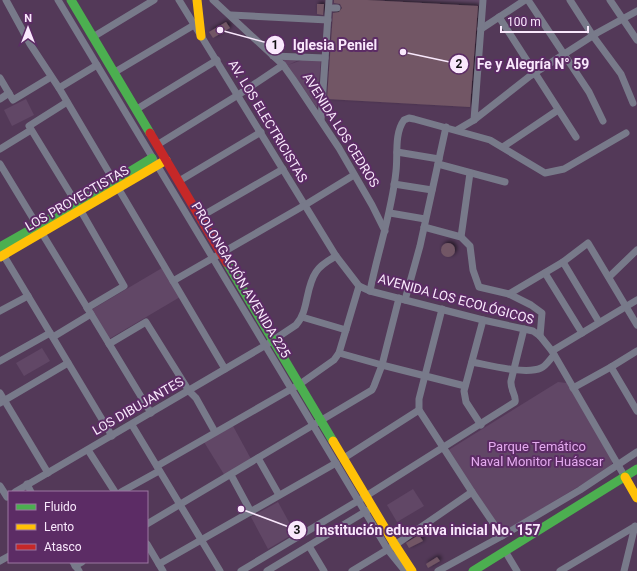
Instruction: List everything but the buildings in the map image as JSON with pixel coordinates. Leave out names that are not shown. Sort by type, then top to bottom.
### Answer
[{"type":"main road","name":"PROLONGACIÓN AVENIDA 225","points":[[72,0],[222,253],[270,343],[300,384],[317,423],[344,458],[362,498],[391,547],[412,571]]},
{"type":"main road","points":[[197,0],[201,36]]},
{"type":"main road","name":"LOS PROYECTISTAS","points":[[1,252],[155,162],[166,160]]},
{"type":"main road","points":[[473,571],[637,469]]},
{"type":"main road","name":"AVENIDA LOS ECOLÓGICOS","points":[[625,477],[637,498]]},
{"type":"street","points":[[6,0],[30,44],[58,88],[226,369]]},
{"type":"street","name":"PROLONGACIÓN AVENIDA 225","points":[[58,0],[212,258],[270,343],[290,389],[317,423],[336,463],[362,498]]},
{"type":"street","points":[[93,37],[154,0]]},
{"type":"street","name":"AV. LOS ELECTRICISTAS","points":[[179,0],[336,256]]},
{"type":"street","name":"AVENIDA LOS CEDROS","points":[[213,0],[231,15],[283,65],[321,120],[372,205],[385,231]]},
{"type":"street","points":[[321,120],[329,0]]},
{"type":"street","points":[[474,120],[483,0]]},
{"type":"street","points":[[481,29],[527,0],[590,92],[603,121]]},
{"type":"street","points":[[570,0],[621,74],[633,104]]},
{"type":"street","points":[[610,0],[637,40]]},
{"type":"street","points":[[457,130],[474,120],[535,74],[594,36],[637,11]]},
{"type":"street","points":[[231,15],[328,20]]},
{"type":"street","points":[[499,17],[576,137]]},
{"type":"street","points":[[115,72],[194,25]]},
{"type":"street","points":[[273,56],[325,58]]},
{"type":"street","points":[[137,109],[217,60]]},
{"type":"street","points":[[58,88],[97,65]]},
{"type":"street","points":[[157,145],[238,95],[283,65]]},
{"type":"street","points":[[0,78],[13,100],[51,77]]},
{"type":"street","points":[[0,99],[9,93]]},
{"type":"street","points":[[0,361],[51,335],[89,311],[124,286],[29,126],[66,102]]},
{"type":"street","points":[[503,147],[558,110]]},
{"type":"street","points":[[370,290],[390,213],[398,131],[404,120],[409,118],[414,119],[490,140],[545,173],[564,169],[626,133]]},
{"type":"street","points":[[148,523],[372,390],[382,365],[424,227],[446,127]]},
{"type":"street","points":[[0,149],[31,130]]},
{"type":"street","points":[[179,181],[261,132]]},
{"type":"street","points":[[397,152],[438,162],[470,173],[505,182]]},
{"type":"street","points":[[0,164],[151,413]]},
{"type":"street","points":[[200,217],[283,169]]},
{"type":"street","points":[[461,237],[470,173]]},
{"type":"street","points":[[173,281],[354,175]]},
{"type":"street","points":[[394,184],[432,190]]},
{"type":"street","points":[[390,213],[426,219]]},
{"type":"street","points":[[424,227],[461,237],[470,246],[473,270],[479,287],[509,294],[531,305],[542,313],[540,336]]},
{"type":"street","points":[[509,294],[563,262],[588,243],[637,325]]},
{"type":"street","points":[[609,277],[637,250]]},
{"type":"street","points":[[1,252],[112,436]]},
{"type":"street","points":[[336,256],[316,272],[309,288],[302,317],[346,330]]},
{"type":"street","name":"AVENIDA LOS ECOLÓGICOS","points":[[336,256],[360,286],[370,290],[442,310],[533,331],[540,336],[553,353],[625,477]]},
{"type":"street","points":[[563,262],[599,322]]},
{"type":"street","points":[[545,273],[582,333]]},
{"type":"street","points":[[123,491],[216,432],[300,384],[334,360],[339,353],[360,286]]},
{"type":"street","points":[[0,311],[28,296]]},
{"type":"street","points":[[472,362],[513,370],[534,370],[540,368],[553,353],[599,322],[637,300]]},
{"type":"street","points":[[442,310],[419,399],[419,410],[502,536]]},
{"type":"street","name":"LOS DIBUJANTES","points":[[16,491],[132,425],[270,343],[296,325],[302,317]]},
{"type":"street","points":[[481,425],[466,402],[464,391],[483,320]]},
{"type":"street","points":[[109,344],[146,322],[189,391],[196,398],[216,432]]},
{"type":"street","points":[[241,571],[481,425],[516,402],[510,387],[524,329]]},
{"type":"street","points":[[573,388],[611,368],[637,351]]},
{"type":"street","points":[[339,353],[465,386]]},
{"type":"street","points":[[2,402],[68,363]]},
{"type":"street","points":[[611,368],[635,403],[637,411]]},
{"type":"street","points":[[0,393],[2,402],[48,473]]},
{"type":"street","points":[[344,458],[419,410]]},
{"type":"street","points":[[132,425],[220,571]]},
{"type":"street","points":[[88,450],[114,491]]},
{"type":"street","points":[[438,571],[502,536],[580,490],[637,452]]},
{"type":"street","points":[[258,458],[279,495]]},
{"type":"street","points":[[148,546],[161,569],[202,540],[336,463]]},
{"type":"street","points":[[231,475],[251,512]]},
{"type":"street","points":[[27,484],[30,491]]},
{"type":"street","points":[[0,486],[5,498]]},
{"type":"street","points":[[352,571],[391,547],[472,492]]},
{"type":"street","points":[[267,571],[369,510]]},
{"type":"street","points":[[560,571],[636,526]]},
{"type":"street","points":[[624,571],[636,526]]},
{"type":"street","points":[[309,546],[324,571]]},
{"type":"street","name":"PROLONGACIÓN AVENIDA 225","points":[[391,547],[405,571]]},
{"type":"street","points":[[504,551],[516,571]]},
{"type":"green space","points":[[367,0],[480,0],[479,6]]},
{"type":"green space","points":[[303,58],[288,65],[308,58],[321,59],[317,108],[288,66],[286,66],[283,59]]},
{"type":"green space","points":[[26,99],[34,115],[12,126],[4,110]]},
{"type":"green space","points":[[162,268],[180,297],[109,339],[91,310]]},
{"type":"green space","points":[[42,348],[50,361],[24,376],[16,363]]},
{"type":"green space","name":"Parque Temático Naval Monitor Huáscar","points":[[558,382],[567,383],[613,460],[611,467],[503,532],[447,451]]},
{"type":"green space","points":[[233,426],[251,459],[225,476],[204,442]]},
{"type":"green space","points":[[413,489],[424,506],[397,522],[387,505]]},
{"type":"green space","points":[[278,502],[295,533],[268,549],[251,517]]},
{"type":"traffic: fast","points":[[71,0],[150,133]]},
{"type":"traffic: fast","points":[[0,247],[76,204],[152,158]]},
{"type":"traffic: fast","points":[[227,263],[333,441]]},
{"type":"traffic: fast","points":[[473,571],[637,469]]},
{"type":"traffic: slow","points":[[197,0],[201,36]]},
{"type":"traffic: slow","points":[[0,257],[166,160]]},
{"type":"traffic: slow","points":[[333,441],[412,571]]},
{"type":"traffic: slow","points":[[625,477],[637,498]]},
{"type":"traffic: jam","points":[[150,133],[227,263]]},
{"type":"place","name":"Iglesia Peniel","points":[[220,30]]},
{"type":"place","name":"Fe y Alegría N° 59","points":[[403,52]]},
{"type":"place","name":"Institución educativa inicial No. 157","points":[[241,509]]}]
